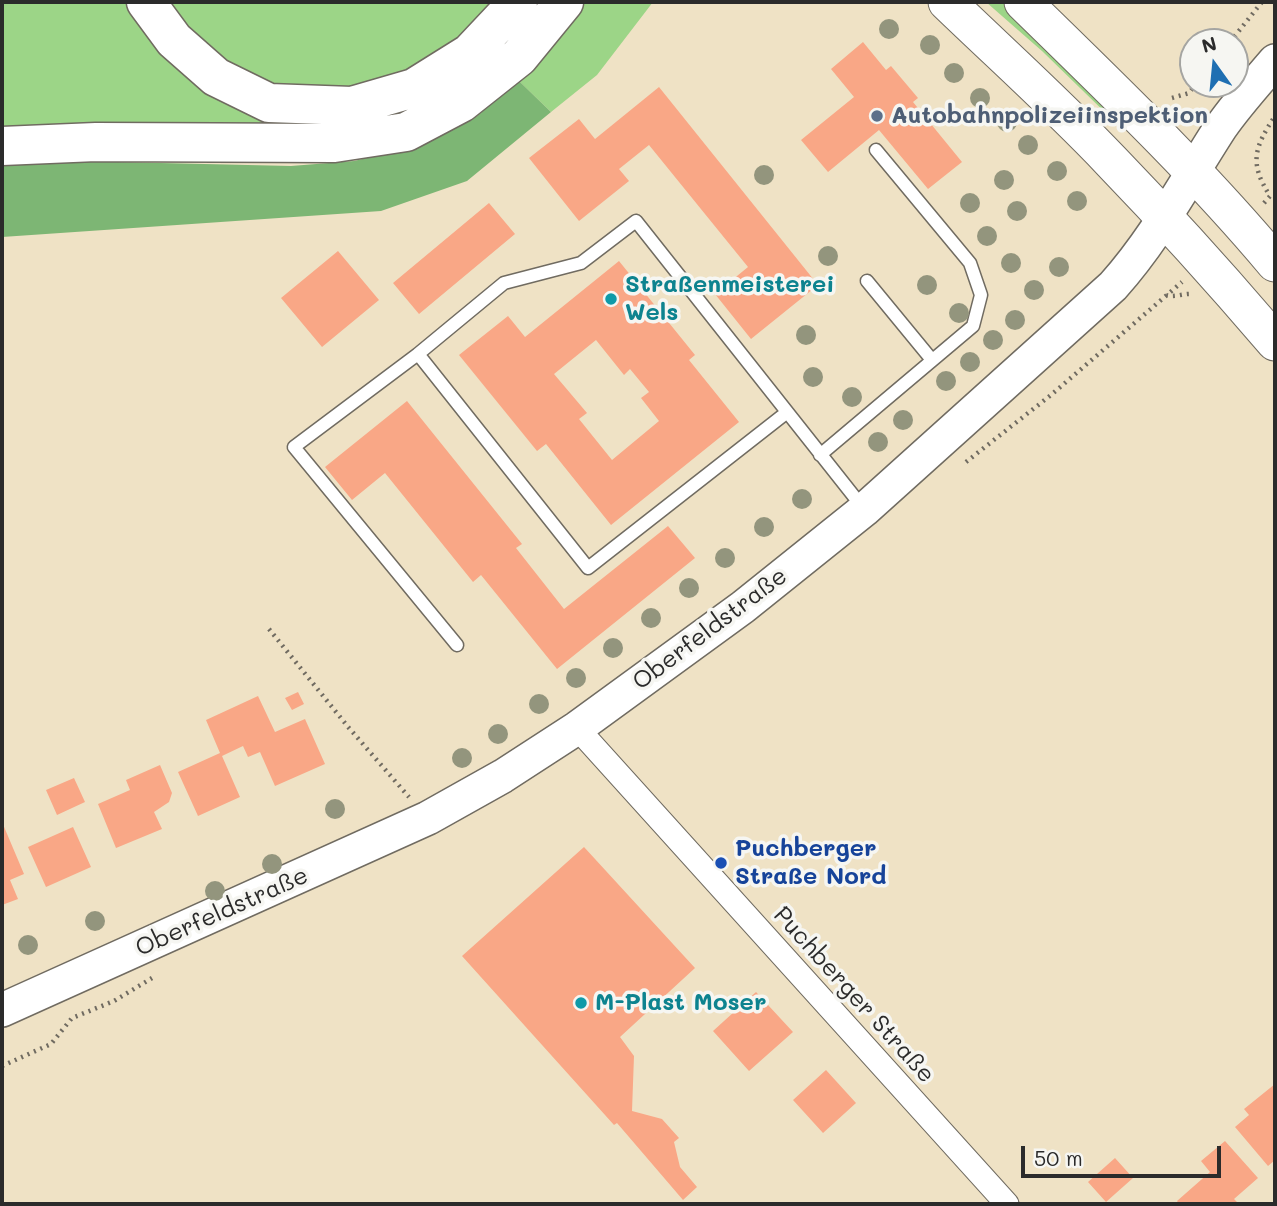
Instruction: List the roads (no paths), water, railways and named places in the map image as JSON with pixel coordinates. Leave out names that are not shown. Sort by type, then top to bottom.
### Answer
[{"type":"highway","points":[[146,2],[174,40],[216,77],[269,103],[352,106],[414,88],[459,60],[470,53],[518,2]]},
{"type":"highway","points":[[2,146],[96,142],[334,143],[406,132],[461,103],[519,57],[564,2]]},
{"type":"main road","points":[[947,2],[1111,160],[1163,219],[1204,259],[1275,342]]},
{"type":"main road","points":[[1023,2],[1194,172],[1275,262]]},
{"type":"main road","name":"Oberfeldstraße","points":[[2,1010],[428,818],[503,776],[577,727],[743,607],[864,510],[1113,286],[1131,266],[1223,125],[1275,61]]},
{"type":"street","name":"Puchberger Straße","points":[[577,727],[1007,1204]]},
{"type":"lane","points":[[820,454],[972,326],[981,295],[970,263],[876,150]]},
{"type":"lane","points":[[457,645],[294,447],[418,354],[503,284],[581,263],[636,221],[864,510]]},
{"type":"lane","points":[[867,281],[932,360]]},
{"type":"lane","points":[[418,354],[589,568],[786,412]]},
{"type":"place","name":"Autobahnpolizeiinspektion","points":[[877,116]]},
{"type":"place","name":"Straßenmeisterei Wels","points":[[611,299]]},
{"type":"place","name":"Puchberger Straße Nord","points":[[721,863]]},
{"type":"place","name":"M-Plast Moser","points":[[581,1003]]}]
